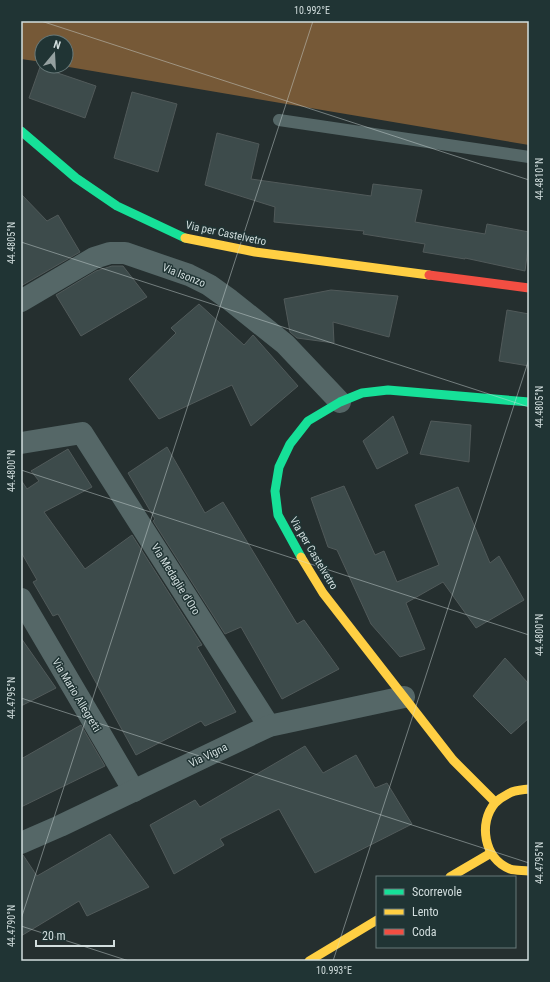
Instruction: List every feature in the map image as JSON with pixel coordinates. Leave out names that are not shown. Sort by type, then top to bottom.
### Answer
[{"type":"street","name":"Via per Castelvetro","points":[[21,131],[76,178],[116,206],[184,238],[255,252],[529,288]]},
{"type":"street","name":"Via Isonzo","points":[[21,301],[94,258],[110,253],[125,253],[189,275],[209,285],[225,296],[284,344],[340,402]]},
{"type":"street","name":"Via per Castelvetro","points":[[495,802],[453,760],[323,593],[290,539],[278,515],[275,491],[279,467],[290,444],[308,421],[340,402],[362,393],[388,390],[529,402]]},
{"type":"street","name":"Via Medaglie d'Oro","points":[[21,443],[82,433],[269,726]]},
{"type":"street","name":"Via Mario Allegretti","points":[[21,599],[134,791]]},
{"type":"street","name":"Via Vigna","points":[[21,843],[269,726],[404,697]]},
{"type":"street","points":[[529,788],[510,791],[495,802],[486,818],[484,827],[487,845],[491,853],[498,861],[515,870],[529,871]]},
{"type":"street","points":[[452,876],[491,853]]},
{"type":"street","points":[[309,961],[376,921]]},
{"type":"lane","points":[[279,120],[529,157]]},
{"type":"shaded area","points":[[21,21],[529,21],[529,145],[74,68],[74,34],[34,34],[34,61],[21,59]]},
{"type":"building","points":[[38,74],[61,74],[96,86],[85,118],[29,98]]},
{"type":"building","points":[[132,92],[177,104],[158,172],[114,158]]},
{"type":"building","points":[[217,133],[259,144],[251,179],[371,196],[373,184],[422,190],[415,222],[485,234],[487,224],[529,232],[525,271],[465,258],[423,252],[425,244],[363,234],[364,231],[274,222],[275,207],[205,185]]},
{"type":"building","points":[[21,194],[47,221],[58,215],[80,252],[21,286]]},
{"type":"building","points":[[112,266],[123,266],[147,297],[81,336],[56,295],[96,271]]},
{"type":"building","points":[[331,290],[398,296],[389,337],[333,322],[334,343],[297,338],[290,332],[284,299]]},
{"type":"building","points":[[199,304],[244,345],[253,335],[298,386],[251,426],[232,385],[159,419],[129,379],[176,333],[171,328]]},
{"type":"building","points":[[507,310],[529,314],[529,366],[499,361]]},
{"type":"building","points":[[393,416],[408,453],[377,469],[363,441]]},
{"type":"building","points":[[431,421],[471,425],[469,462],[420,454]]},
{"type":"building","points":[[167,447],[205,513],[223,502],[297,624],[304,620],[339,669],[282,699],[241,627],[225,634],[153,521],[155,519],[128,473]]},
{"type":"building","points":[[68,449],[92,487],[44,512],[85,569],[132,535],[202,645],[197,647],[236,712],[205,726],[201,721],[136,755],[58,614],[53,616],[33,582],[37,580],[21,552],[21,480],[27,489],[39,481],[31,471]]},
{"type":"building","points":[[344,486],[375,555],[384,551],[397,582],[439,565],[415,505],[458,487],[490,563],[499,556],[524,600],[476,628],[443,582],[406,603],[425,649],[400,657],[371,624],[337,550],[328,547],[311,498]]},
{"type":"building","points":[[21,638],[56,688],[21,706]]},
{"type":"building","points":[[505,658],[529,684],[529,718],[511,734],[473,696]]},
{"type":"building","points":[[81,725],[105,766],[21,807],[21,759]]},
{"type":"building","points":[[305,746],[323,773],[356,755],[375,788],[387,783],[412,824],[315,873],[279,809],[220,839],[224,845],[174,874],[150,825],[195,800],[200,807]]},
{"type":"building","points":[[110,834],[149,887],[87,916],[79,901],[21,936],[21,855],[23,855],[37,876]]},
{"type":"traffic: fast","points":[[21,131],[76,178],[117,206],[185,238]]},
{"type":"traffic: fast","points":[[301,557],[278,515],[275,491],[279,467],[290,444],[308,421],[340,402],[362,393],[388,390],[529,402]]},
{"type":"traffic: slow","points":[[185,238],[255,252],[429,275]]},
{"type":"traffic: slow","points":[[301,557],[323,593],[453,760],[495,802]]},
{"type":"traffic: slow","points":[[529,789],[512,792],[495,803],[490,811],[485,830],[489,849],[501,864],[512,870],[529,871]]},
{"type":"traffic: slow","points":[[452,876],[491,853]]},
{"type":"traffic: slow","points":[[309,961],[376,921]]},
{"type":"traffic: jam","points":[[429,275],[529,288]]}]
